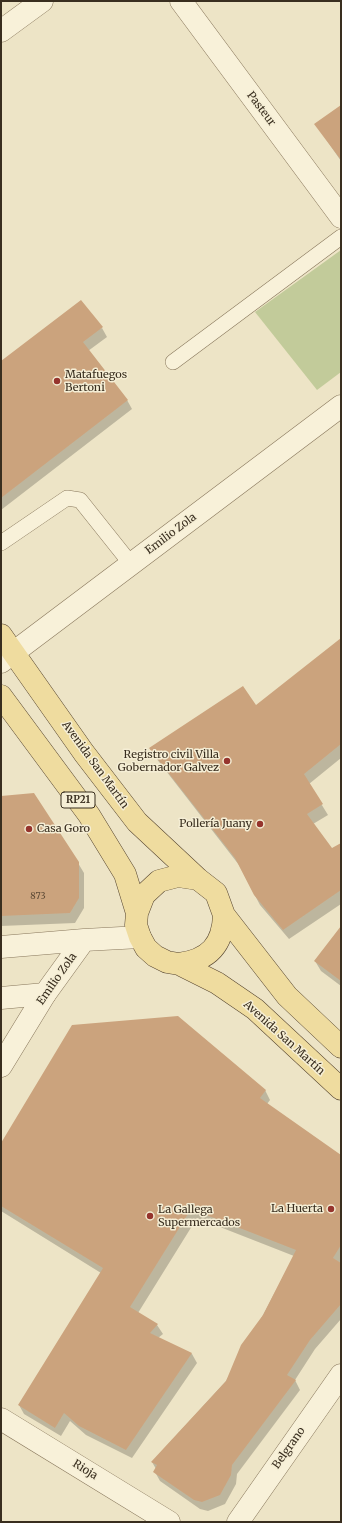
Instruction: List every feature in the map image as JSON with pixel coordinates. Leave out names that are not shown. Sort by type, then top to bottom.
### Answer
[{"type":"main road","name":"Avenida San Martín","points":[[5,650],[137,822],[198,880],[216,893],[224,915],[287,996],[341,1047]]},
{"type":"main road","name":"Avenida San Martín","points":[[1,696],[90,815],[125,874],[137,913],[136,925],[146,948],[155,956],[167,962],[179,964],[217,983],[255,1009],[341,1090]]},
{"type":"main road","points":[[137,913],[144,895],[159,881],[178,876],[198,880]]},
{"type":"main road","points":[[179,964],[192,962],[203,958],[213,950],[220,939],[224,927],[224,915]]},
{"type":"street","points":[[1,30],[42,1]]},
{"type":"street","name":"Pasteur","points":[[181,1],[341,217]]},
{"type":"street","name":"Emilio Zola","points":[[5,650],[131,564],[341,406]]},
{"type":"street","points":[[1,947],[140,937]]},
{"type":"street","name":"Emilio Zola","points":[[1,1066],[45,994],[84,940]]},
{"type":"street","points":[[1,998],[45,994]]},
{"type":"street","name":"Belgrano","points":[[238,1522],[341,1375]]},
{"type":"street","name":"Rioja","points":[[1,1419],[169,1522]]},
{"type":"lane","points":[[173,362],[341,237]]},
{"type":"lane","points":[[1,543],[67,498],[74,498],[80,500],[131,564]]},
{"type":"green space","points":[[341,250],[341,372],[317,390],[255,312]]},
{"type":"building","points":[[341,105],[341,160],[314,124]]},
{"type":"building","name":"Matafuegos Bertoni","points":[[81,300],[103,327],[83,342],[128,400],[1,498],[1,361]]},
{"type":"building","points":[[341,638],[341,744],[304,774],[323,804],[307,814],[332,848],[341,843],[341,890],[283,930],[254,895],[235,858],[149,748],[243,686],[256,705]]},
{"type":"building","name":"Casa Goro","points":[[34,793],[79,862],[79,898],[70,913],[1,916],[1,796]]},
{"type":"building","points":[[341,926],[341,981],[314,961]]},
{"type":"building","points":[[178,1016],[266,1090],[260,1098],[341,1155],[341,1245],[333,1258],[341,1263],[341,1304],[310,1340],[287,1375],[296,1380],[232,1465],[231,1475],[220,1495],[202,1502],[194,1500],[153,1472],[157,1465],[151,1462],[226,1381],[241,1345],[263,1315],[296,1250],[191,1209],[130,1307],[158,1324],[150,1333],[192,1353],[126,1450],[79,1426],[64,1413],[55,1428],[18,1405],[103,1268],[1,1206],[1,1143],[72,1025]]},
{"type":"place","name":"Matafuegos Bertoni","points":[[57,381]]},
{"type":"place","name":"Registro civil Villa Gobernador Galvez","points":[[227,761]]},
{"type":"place","name":"Pollería Juany","points":[[260,824]]},
{"type":"place","name":"Casa Goro","points":[[29,829]]},
{"type":"place","name":"La Huerta","points":[[331,1209]]},
{"type":"place","name":"La Gallega Supermercados","points":[[150,1216]]}]
